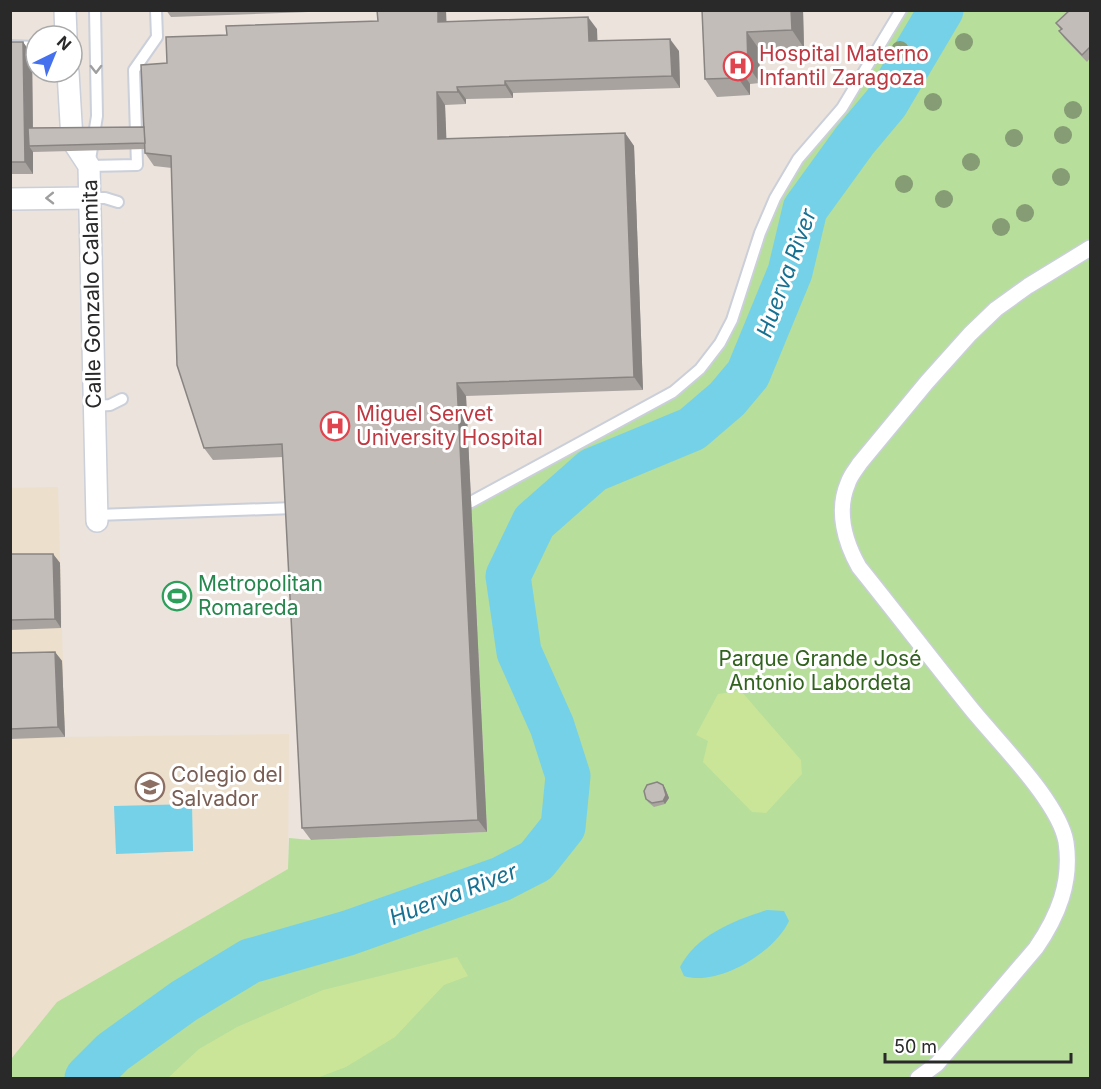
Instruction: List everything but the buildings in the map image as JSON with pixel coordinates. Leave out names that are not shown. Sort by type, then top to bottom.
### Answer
[{"type":"street","name":"Calle Gonzalo Calamita","points":[[69,84],[72,140],[89,166],[97,518]]},
{"type":"street","points":[[10,199],[90,198]]},
{"type":"street","points":[[918,1078],[937,1064],[1050,927],[1067,882],[1066,839],[1050,806],[1036,786],[970,708],[859,567],[844,531],[847,484],[868,454],[970,334],[1012,297],[1090,249]]},
{"type":"lane","points":[[95,10],[97,116],[89,166],[137,165],[134,70],[157,37],[156,10]]},
{"type":"lane","points":[[471,501],[673,392],[700,369],[720,343],[732,320],[760,233],[775,198],[798,159],[842,108],[901,10]]},
{"type":"lane","points":[[90,198],[105,198],[118,202]]},
{"type":"lane","points":[[95,406],[110,405],[122,399]]},
{"type":"lane","points":[[97,518],[294,508]]},
{"type":"shaded area","name":"Colegio del Salvador","points":[[58,487],[65,737],[289,734],[288,869],[57,1002],[11,1059],[11,488]]},
{"type":"green space","name":"Parque Grande José Antonio Labordeta","points":[[901,11],[1090,11],[1090,1078],[11,1078],[11,1059],[57,1002],[288,869],[289,838],[311,840],[487,832],[471,502],[673,392],[720,343],[775,198],[842,108]]},
{"type":"green space","points":[[741,691],[801,760],[802,774],[766,813],[752,812],[703,762],[708,741],[696,735],[718,694]]},
{"type":"green space","points":[[457,957],[468,976],[444,985],[395,1037],[346,1067],[317,1078],[168,1078],[199,1049],[237,1027],[323,990]]},
{"type":"water","points":[[192,804],[193,851],[116,854],[114,806]]},
{"type":"water","points":[[767,910],[784,911],[789,921],[782,933],[759,955],[728,972],[698,978],[684,976],[680,967],[687,956],[706,938],[730,924]]},
{"type":"waterway","name":"Huerva River","points":[[87,1078],[113,1052],[184,1001],[250,961],[348,933],[501,879],[536,861],[563,827],[568,776],[552,726],[519,652],[508,576],[534,522],[593,470],[692,429],[727,399],[748,374],[790,272],[805,209],[855,140],[886,103],[941,10]]},
{"type":"place","name":"Hospital Materno Infantil Zaragoza","points":[[738,66]]},
{"type":"place","name":"Miguel Servet University Hospital","points":[[335,426]]},
{"type":"place","name":"Metropolitan Romareda","points":[[177,596]]},
{"type":"place","name":"Colegio del Salvador","points":[[150,787]]}]
